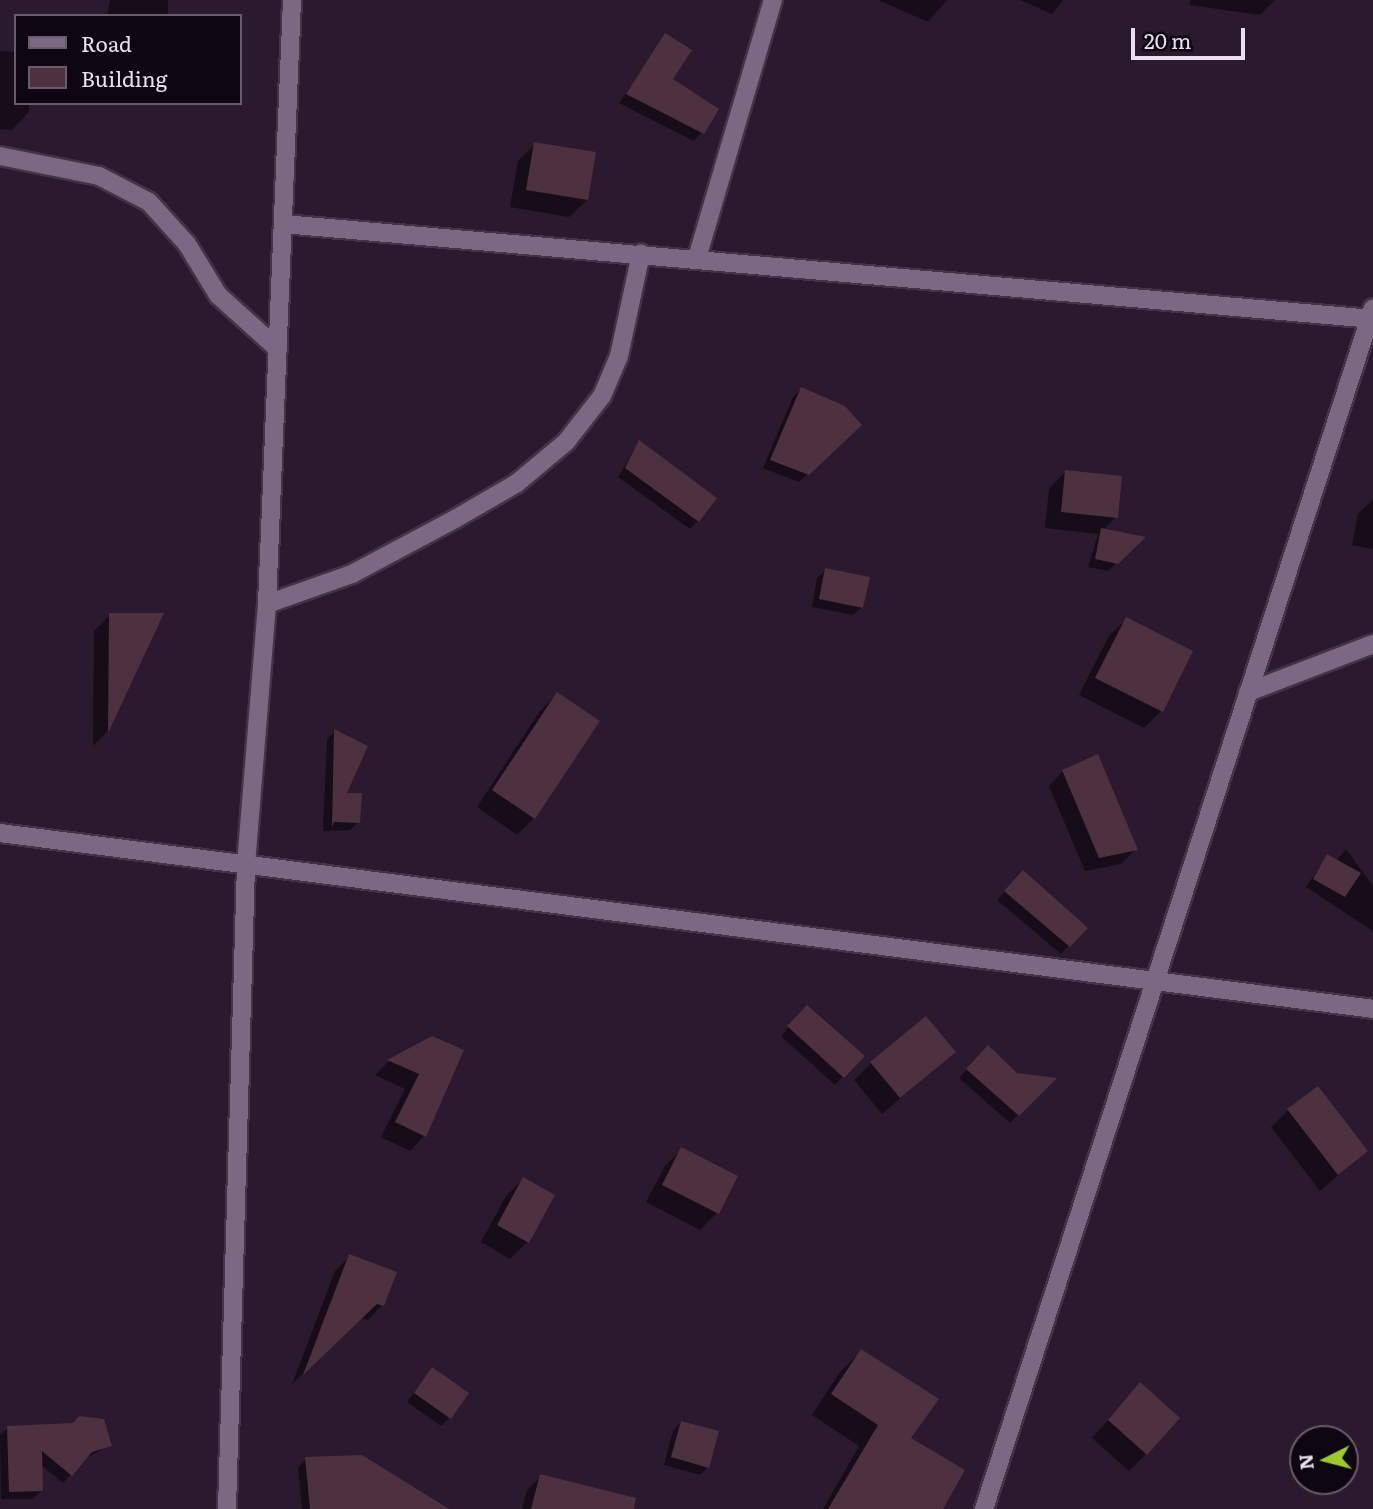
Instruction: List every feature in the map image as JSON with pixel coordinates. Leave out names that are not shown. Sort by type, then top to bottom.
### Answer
[{"type":"street","points":[[227,1509],[246,865],[267,604],[292,0]]},
{"type":"street","points":[[696,258],[773,0]]},
{"type":"street","points":[[0,156],[99,176],[149,202],[187,244],[218,295],[278,349]]},
{"type":"street","points":[[283,224],[1372,315],[984,1509]]},
{"type":"street","points":[[267,604],[352,574],[455,519],[517,483],[566,442],[602,396],[619,356],[641,253]]},
{"type":"street","points":[[1248,692],[1373,644]]},
{"type":"street","points":[[0,834],[1373,1009]]},
{"type":"building","points":[[665,33],[692,50],[673,79],[719,109],[704,134],[626,94]]},
{"type":"building","points":[[534,142],[596,152],[588,200],[526,190]]},
{"type":"building","points":[[801,387],[845,406],[862,425],[809,475],[770,460]]},
{"type":"building","points":[[639,440],[717,498],[699,522],[625,468]]},
{"type":"building","points":[[1065,470],[1122,476],[1118,518],[1061,512]]},
{"type":"building","points":[[1101,528],[1146,537],[1118,564],[1095,559]]},
{"type":"building","points":[[825,568],[870,577],[863,608],[819,599]]},
{"type":"building","points":[[109,613],[164,613],[108,733]]},
{"type":"building","points":[[1126,617],[1193,651],[1163,712],[1095,678]]},
{"type":"building","points":[[557,692],[600,721],[535,819],[492,790]]},
{"type":"building","points":[[334,729],[368,746],[347,793],[362,793],[360,823],[334,822],[332,827]]},
{"type":"building","points":[[1098,754],[1138,850],[1099,858],[1062,770]]},
{"type":"building","points":[[1327,854],[1361,873],[1345,897],[1313,879]]},
{"type":"building","points":[[1023,870],[1088,928],[1070,947],[1004,891]]},
{"type":"building","points":[[807,1005],[865,1056],[844,1078],[787,1026]]},
{"type":"building","points":[[926,1016],[956,1052],[900,1098],[870,1062]]},
{"type":"building","points":[[432,1036],[464,1050],[426,1137],[395,1122],[419,1074],[387,1060]]},
{"type":"building","points":[[988,1045],[1017,1073],[1057,1078],[1019,1116],[966,1069]]},
{"type":"building","points":[[1318,1086],[1368,1151],[1338,1175],[1287,1109]]},
{"type":"building","points":[[681,1147],[738,1176],[719,1214],[662,1185]]},
{"type":"building","points":[[523,1177],[555,1195],[529,1243],[497,1225]]},
{"type":"building","points":[[349,1254],[397,1272],[384,1306],[377,1304],[303,1375]]},
{"type":"building","points":[[861,1349],[939,1399],[911,1438],[965,1470],[943,1509],[828,1509],[878,1425],[831,1394]]},
{"type":"building","points":[[432,1367],[469,1393],[451,1419],[414,1393]]},
{"type":"building","points":[[1140,1382],[1180,1418],[1147,1455],[1108,1420]]},
{"type":"building","points":[[79,1416],[104,1419],[112,1446],[92,1452],[72,1476],[42,1451],[43,1491],[9,1492],[7,1426],[73,1423]]},
{"type":"building","points":[[681,1421],[719,1431],[709,1468],[671,1457]]},
{"type":"building","points":[[362,1455],[449,1509],[310,1509],[305,1457]]},
{"type":"building","points":[[540,1474],[636,1498],[634,1509],[531,1509]]}]
